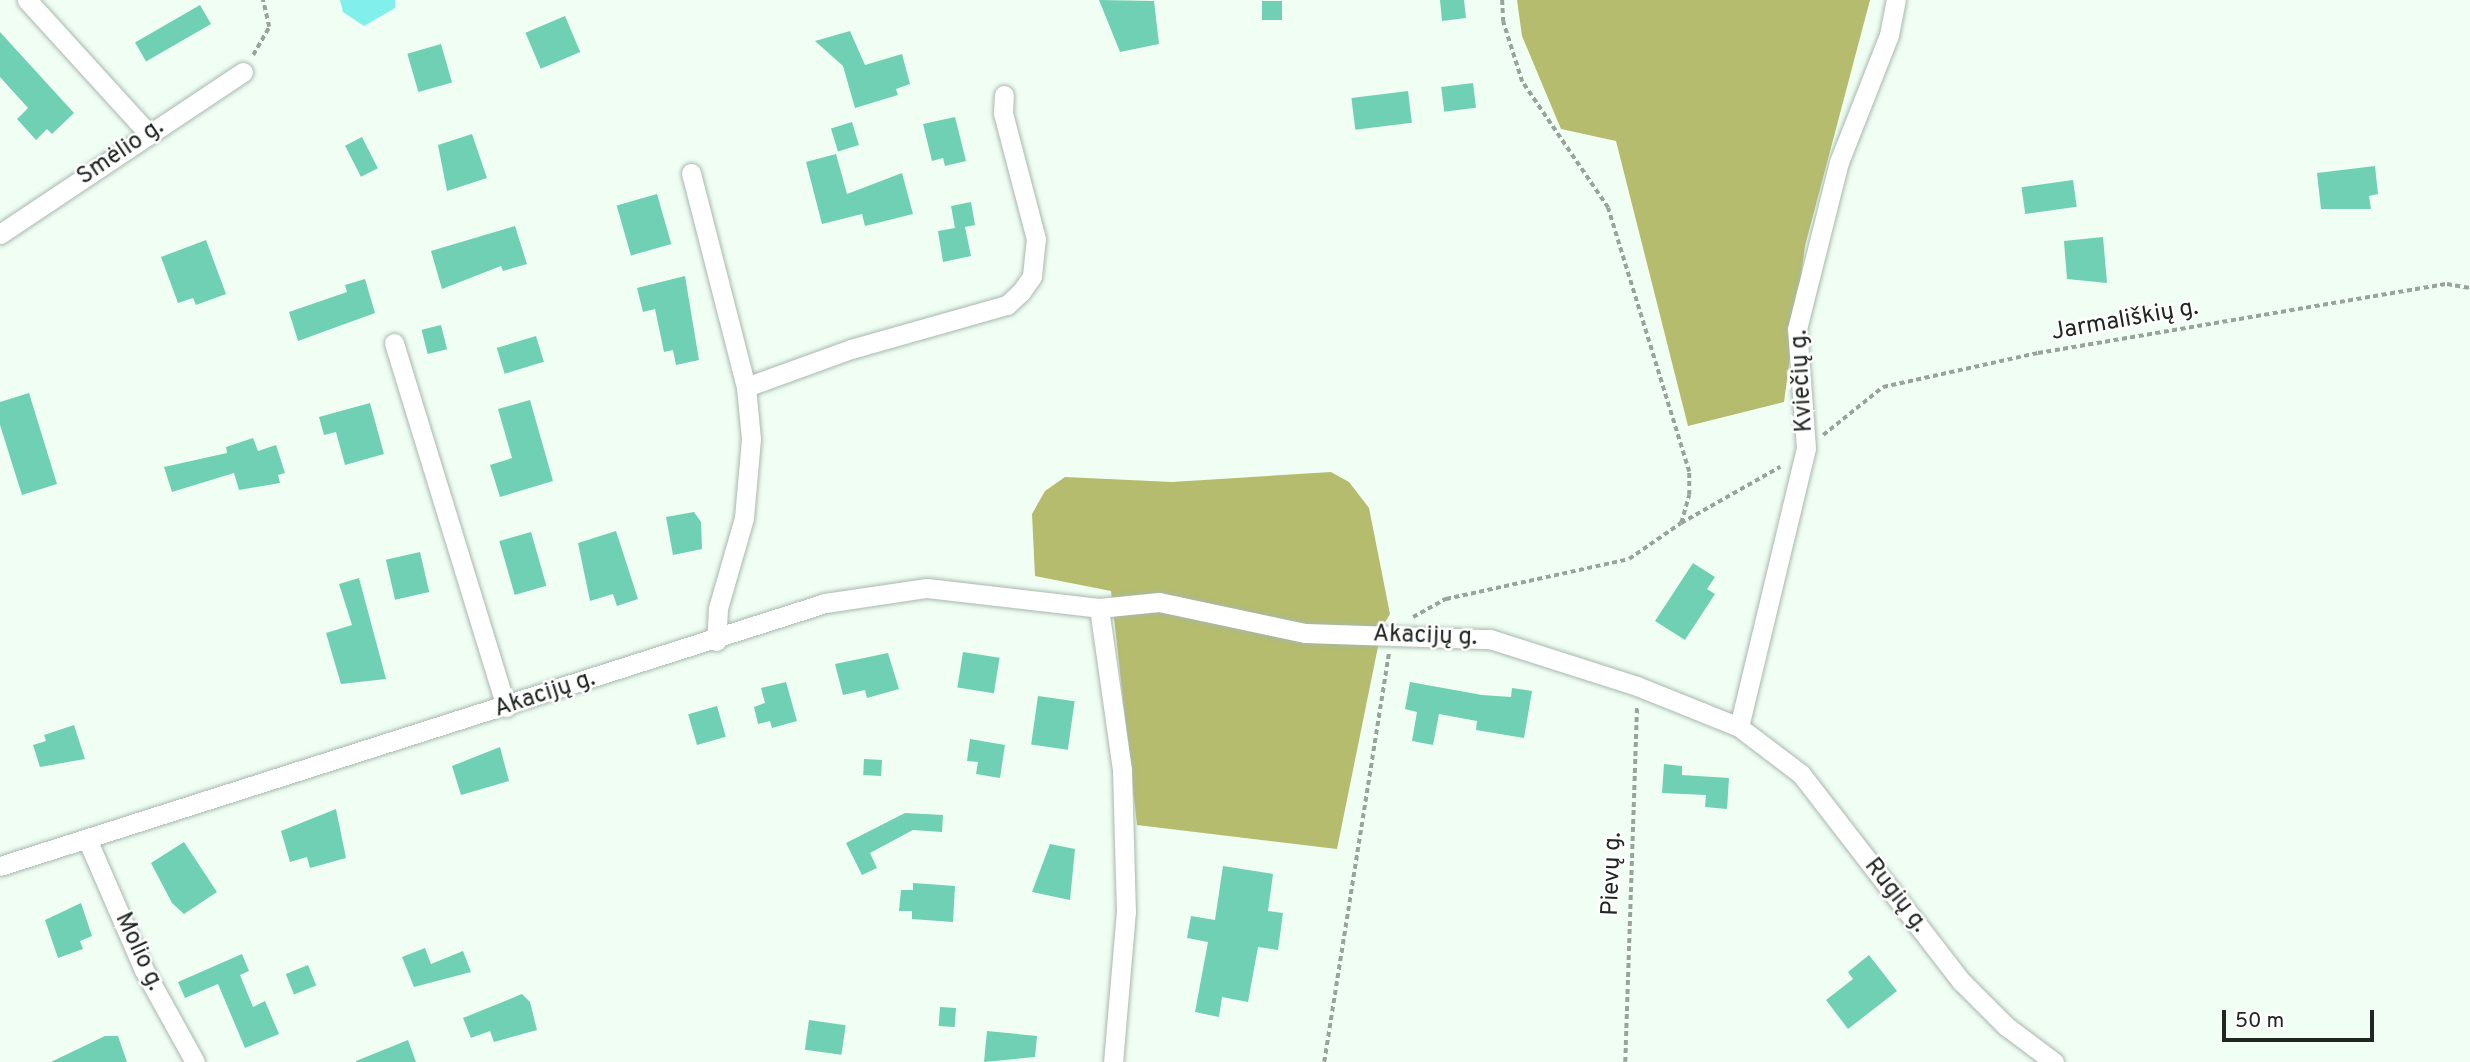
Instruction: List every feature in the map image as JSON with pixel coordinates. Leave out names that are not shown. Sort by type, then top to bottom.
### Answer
[{"type":"street","points":[[27,0],[149,134]]},
{"type":"street","name":"Kviečių g.","points":[[1739,727],[1806,448],[1797,329],[1839,162],[1889,35],[1896,0]]},
{"type":"street","name":"Smėlio g.","points":[[0,234],[243,72]]},
{"type":"street","points":[[746,387],[850,349],[1007,305],[1021,292],[1031,276],[1035,239],[1003,113],[1004,94]]},
{"type":"street","points":[[691,173],[746,387],[751,439],[744,518],[718,608],[716,641]]},
{"type":"street","points":[[394,343],[506,707]]},
{"type":"street","name":"Akacijų g.","points":[[0,866],[716,641],[825,603],[874,592],[927,589],[1099,608],[1159,602],[1305,633],[1490,639],[1637,686],[1739,727]]},
{"type":"street","points":[[1099,608],[1122,770],[1126,911],[1114,1062]]},
{"type":"street","name":"Rugių g.","points":[[1739,727],[1801,774],[1961,981],[2006,1026],[2054,1062]]},
{"type":"street","name":"Molio g.","points":[[87,839],[144,970],[195,1062]]},
{"type":"path","points":[[243,72],[269,27],[263,0]]},
{"type":"path","points":[[1502,0],[1503,22],[1521,82],[1608,208],[1689,472],[1681,523]]},
{"type":"path","name":"Jarmališkių g.","points":[[1391,635],[1446,598],[1629,559],[1710,503],[1751,489],[1883,387],[2038,353],[2447,284],[2470,288]]},
{"type":"path","points":[[1324,1062],[1391,635]]},
{"type":"path","name":"Pievų g.","points":[[1625,1062],[1637,686]]},
{"type":"green space","points":[[1517,0],[1870,0],[1805,246],[1784,402],[1688,426],[1616,141],[1561,129],[1522,36]]},
{"type":"green space","points":[[1331,472],[1349,482],[1369,508],[1390,614],[1382,627],[1337,849],[1137,825],[1111,591],[1035,576],[1032,514],[1045,491],[1065,477],[1172,482]]},
{"type":"water","points":[[340,0],[395,0],[395,8],[364,26],[343,12]]},
{"type":"building","points":[[1099,0],[1154,1],[1159,44],[1120,52]]},
{"type":"building","points":[[1440,0],[1464,0],[1466,18],[1442,21]]},
{"type":"building","points":[[1262,1],[1282,1],[1282,20],[1262,20]]},
{"type":"building","points":[[200,5],[211,24],[146,62],[135,42]]},
{"type":"building","points":[[565,16],[580,52],[541,69],[525,33]]},
{"type":"building","points":[[850,31],[865,65],[902,54],[910,84],[896,89],[898,95],[855,108],[843,66],[815,41]]},
{"type":"building","points":[[0,32],[74,113],[52,134],[47,129],[36,140],[17,119],[28,108],[0,77]]},
{"type":"building","points":[[441,44],[452,82],[418,92],[407,54]]},
{"type":"building","points":[[1473,83],[1476,108],[1444,112],[1441,87]]},
{"type":"building","points":[[1408,91],[1412,123],[1355,130],[1351,98]]},
{"type":"building","points":[[955,117],[966,161],[945,166],[943,158],[932,161],[923,124]]},
{"type":"building","points":[[852,122],[859,145],[838,151],[831,128]]},
{"type":"building","points":[[472,134],[487,178],[447,191],[438,145]]},
{"type":"building","points":[[362,137],[378,168],[361,177],[345,146]]},
{"type":"building","points":[[836,154],[847,194],[902,173],[913,214],[865,226],[862,214],[822,224],[806,162]]},
{"type":"building","points":[[2375,166],[2378,194],[2369,196],[2371,209],[2321,209],[2317,173]]},
{"type":"building","points":[[2073,180],[2077,207],[2025,214],[2022,187]]},
{"type":"building","points":[[657,194],[671,244],[631,256],[617,206]]},
{"type":"building","points":[[971,202],[975,225],[965,227],[971,256],[943,262],[938,231],[955,228],[951,206]]},
{"type":"building","points":[[515,226],[527,264],[503,271],[501,266],[442,289],[431,251]]},
{"type":"building","points":[[2103,237],[2107,283],[2067,279],[2064,241]]},
{"type":"building","points":[[206,240],[226,294],[196,305],[193,298],[178,303],[161,257]]},
{"type":"building","points":[[685,276],[699,360],[676,365],[673,350],[664,352],[655,309],[643,312],[637,288]]},
{"type":"building","points":[[365,279],[375,313],[298,341],[289,312],[347,292],[345,285]]},
{"type":"building","points":[[441,325],[447,349],[428,354],[422,330]]},
{"type":"building","points":[[536,336],[544,362],[505,374],[497,348]]},
{"type":"building","points":[[29,393],[57,484],[22,495],[0,425],[0,402]]},
{"type":"building","points":[[530,400],[553,481],[500,497],[490,465],[512,458],[498,409]]},
{"type":"building","points":[[370,403],[384,454],[345,465],[336,432],[324,435],[319,417]]},
{"type":"building","points":[[253,438],[258,451],[276,445],[285,473],[278,475],[280,483],[239,490],[234,473],[172,492],[164,467],[227,453],[226,447]]},
{"type":"building","points":[[694,512],[701,522],[702,549],[673,555],[666,517]]},
{"type":"building","points":[[616,531],[638,599],[617,606],[613,594],[590,601],[578,543]]},
{"type":"building","points":[[531,532],[546,586],[515,595],[499,541]]},
{"type":"building","points":[[420,552],[429,592],[395,600],[386,560]]},
{"type":"building","points":[[1693,563],[1715,577],[1707,589],[1715,594],[1685,640],[1655,621]]},
{"type":"building","points":[[359,578],[386,679],[341,684],[326,633],[352,625],[339,584]]},
{"type":"building","points":[[963,652],[1000,658],[994,693],[957,688]]},
{"type":"building","points":[[888,653],[899,689],[867,698],[865,690],[843,695],[835,664]]},
{"type":"building","points":[[786,682],[797,721],[772,728],[770,721],[758,724],[754,707],[765,703],[761,688]]},
{"type":"building","points":[[1410,682],[1482,695],[1511,697],[1512,688],[1532,691],[1524,738],[1476,730],[1477,721],[1439,714],[1433,745],[1412,741],[1417,712],[1405,709]]},
{"type":"building","points":[[1038,696],[1075,701],[1068,750],[1031,745]]},
{"type":"building","points":[[717,706],[726,737],[697,745],[688,714]]},
{"type":"building","points":[[74,725],[85,759],[40,767],[33,745],[46,741],[44,735]]},
{"type":"building","points":[[970,739],[1005,745],[1000,778],[976,774],[978,762],[967,761]]},
{"type":"building","points":[[500,747],[509,781],[461,795],[452,766]]},
{"type":"building","points":[[864,759],[882,760],[881,776],[863,775]]},
{"type":"building","points":[[1664,764],[1682,766],[1682,775],[1729,778],[1727,809],[1705,807],[1706,795],[1662,793]]},
{"type":"building","points":[[336,809],[346,858],[310,868],[307,857],[290,862],[281,831]]},
{"type":"building","points":[[905,813],[943,815],[942,832],[913,830],[870,853],[877,868],[862,875],[846,843]]},
{"type":"building","points":[[184,842],[217,892],[184,914],[172,903],[151,863]]},
{"type":"building","points":[[1050,844],[1075,849],[1070,900],[1032,892]]},
{"type":"building","points":[[1223,866],[1273,874],[1268,911],[1283,913],[1278,950],[1258,947],[1248,1002],[1222,997],[1219,1017],[1195,1012],[1208,942],[1187,938],[1191,916],[1215,920]]},
{"type":"building","points":[[913,883],[955,886],[953,922],[912,919],[912,911],[899,911],[901,890],[913,890]]},
{"type":"building","points":[[81,903],[92,936],[80,941],[83,949],[58,958],[45,920]]},
{"type":"building","points":[[425,948],[431,964],[463,951],[471,972],[414,987],[402,957]]},
{"type":"building","points":[[242,954],[249,971],[240,975],[253,1007],[265,1001],[279,1034],[245,1048],[218,984],[185,998],[178,982]]},
{"type":"building","points":[[1869,955],[1897,991],[1848,1029],[1826,1000],[1853,979],[1848,972]]},
{"type":"building","points":[[308,965],[316,985],[294,994],[286,974]]},
{"type":"building","points":[[522,994],[530,1002],[537,1030],[494,1042],[490,1031],[471,1038],[463,1018]]},
{"type":"building","points":[[940,1007],[956,1008],[955,1027],[939,1026]]},
{"type":"building","points":[[809,1020],[846,1025],[841,1055],[805,1050]]},
{"type":"building","points":[[987,1031],[1037,1036],[1035,1057],[984,1062]]},
{"type":"building","points":[[105,1036],[118,1036],[127,1062],[51,1062]]},
{"type":"building","points":[[408,1040],[416,1062],[356,1062],[356,1061]]}]
